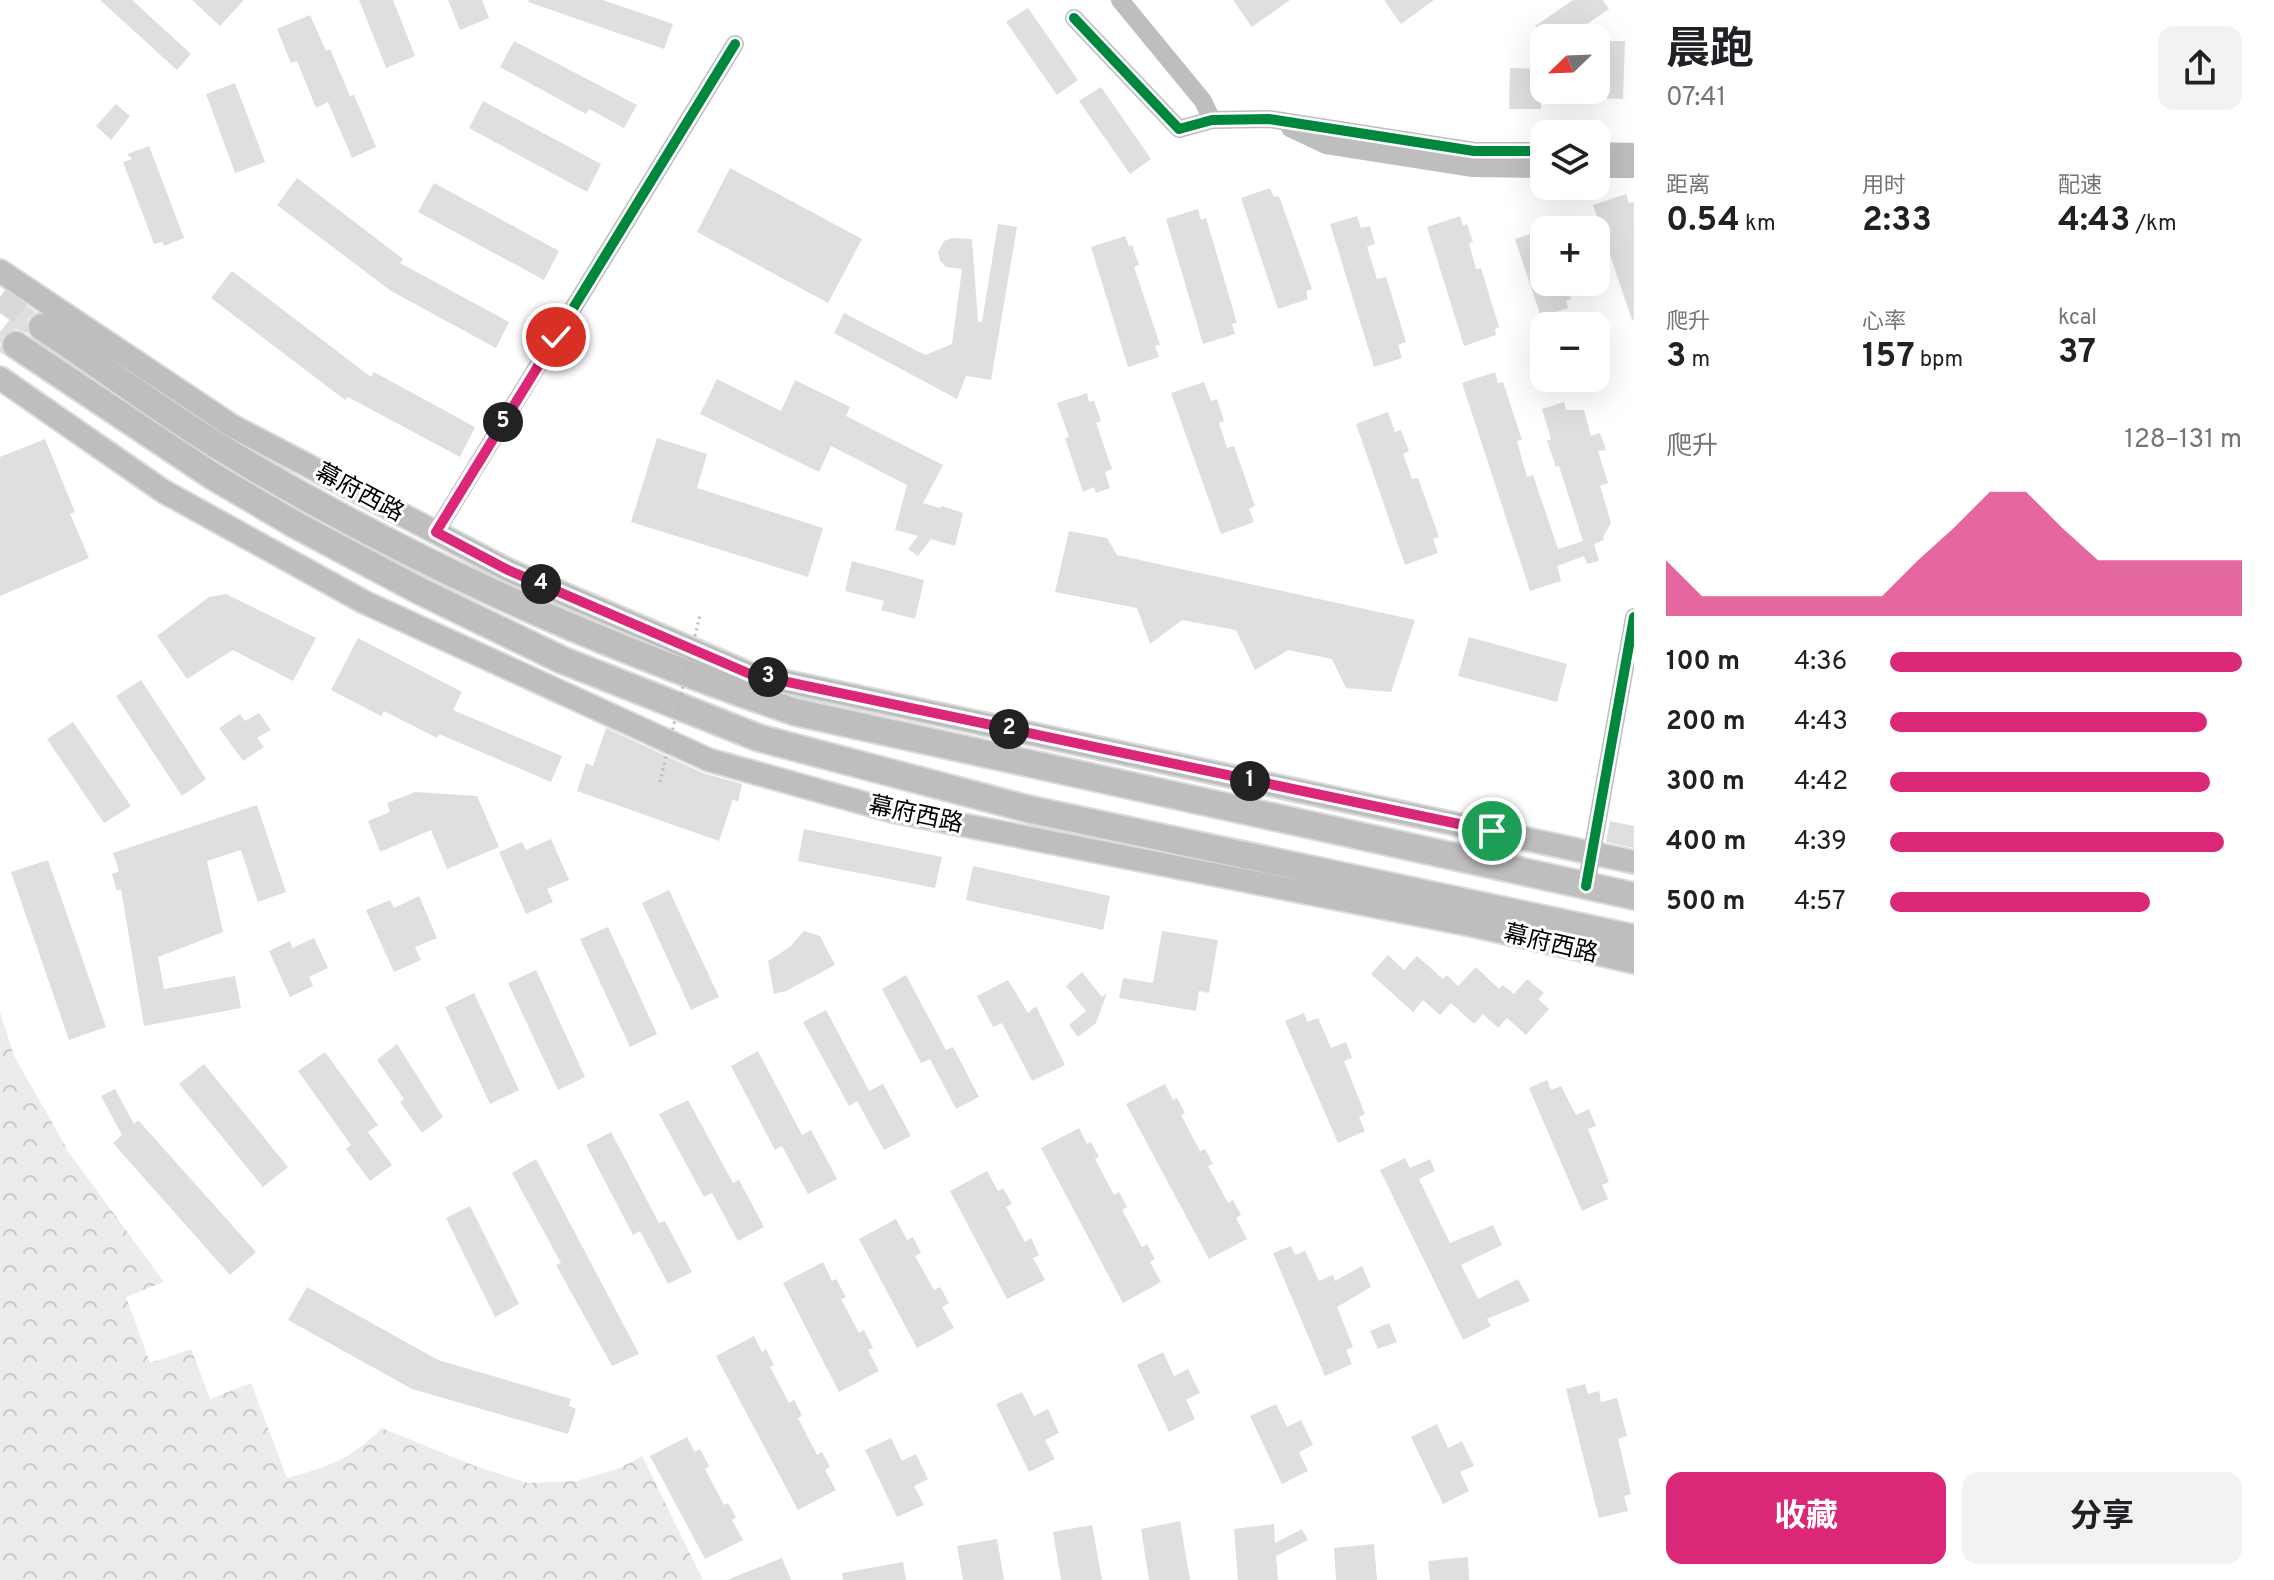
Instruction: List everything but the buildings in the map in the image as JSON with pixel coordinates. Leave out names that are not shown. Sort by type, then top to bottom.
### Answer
[{"type":"highway","name":"幕府西路","points":[[42,327],[217,445],[307,498],[433,565],[619,647],[717,685],[795,712],[1634,896]]},
{"type":"highway","name":"幕府西路","points":[[16,345],[211,475],[296,525],[420,591],[562,660],[759,738],[1028,809],[1634,938]]},
{"type":"main road","name":"幕府西路","points":[[0,271],[232,426],[508,570],[750,674],[1634,862]]},
{"type":"main road","name":"幕府西路","points":[[0,378],[163,491],[351,594],[709,760],[892,811],[1471,925],[1634,962]]},
{"type":"street","points":[[1120,0],[1203,101],[1212,120]]},
{"type":"street","points":[[1074,18],[1179,129],[1212,120],[1269,119],[1474,151],[1530,151]]},
{"type":"street","points":[[436,532],[735,44]]},
{"type":"street","points":[[1269,119],[1326,145],[1473,168],[1530,169]]},
{"type":"street","points":[[1610,151],[1634,152]]},
{"type":"street","points":[[1610,169],[1634,169]]},
{"type":"street","points":[[1586,886],[1634,617]]},
{"type":"path","points":[[660,782],[700,615]]},
{"type":"green space","points":[[0,1012],[14,1056],[70,1154],[164,1282],[126,1297],[150,1363],[191,1349],[210,1399],[251,1383],[287,1478],[338,1460],[360,1447],[382,1428],[475,1466],[528,1483],[577,1481],[620,1468],[642,1456],[703,1580],[0,1580]]},
{"type":"tunnel","points":[[0,297],[42,327]]},
{"type":"cycle path","points":[[1074,18],[1179,129],[1212,120],[1269,119],[1474,151],[1530,151]]},
{"type":"cycle path","points":[[436,532],[735,44]]},
{"type":"cycle path","points":[[1586,886],[1634,617]]},
{"type":"route","points":[[556,337],[436,532],[508,570],[750,674],[1492,831]]}]
